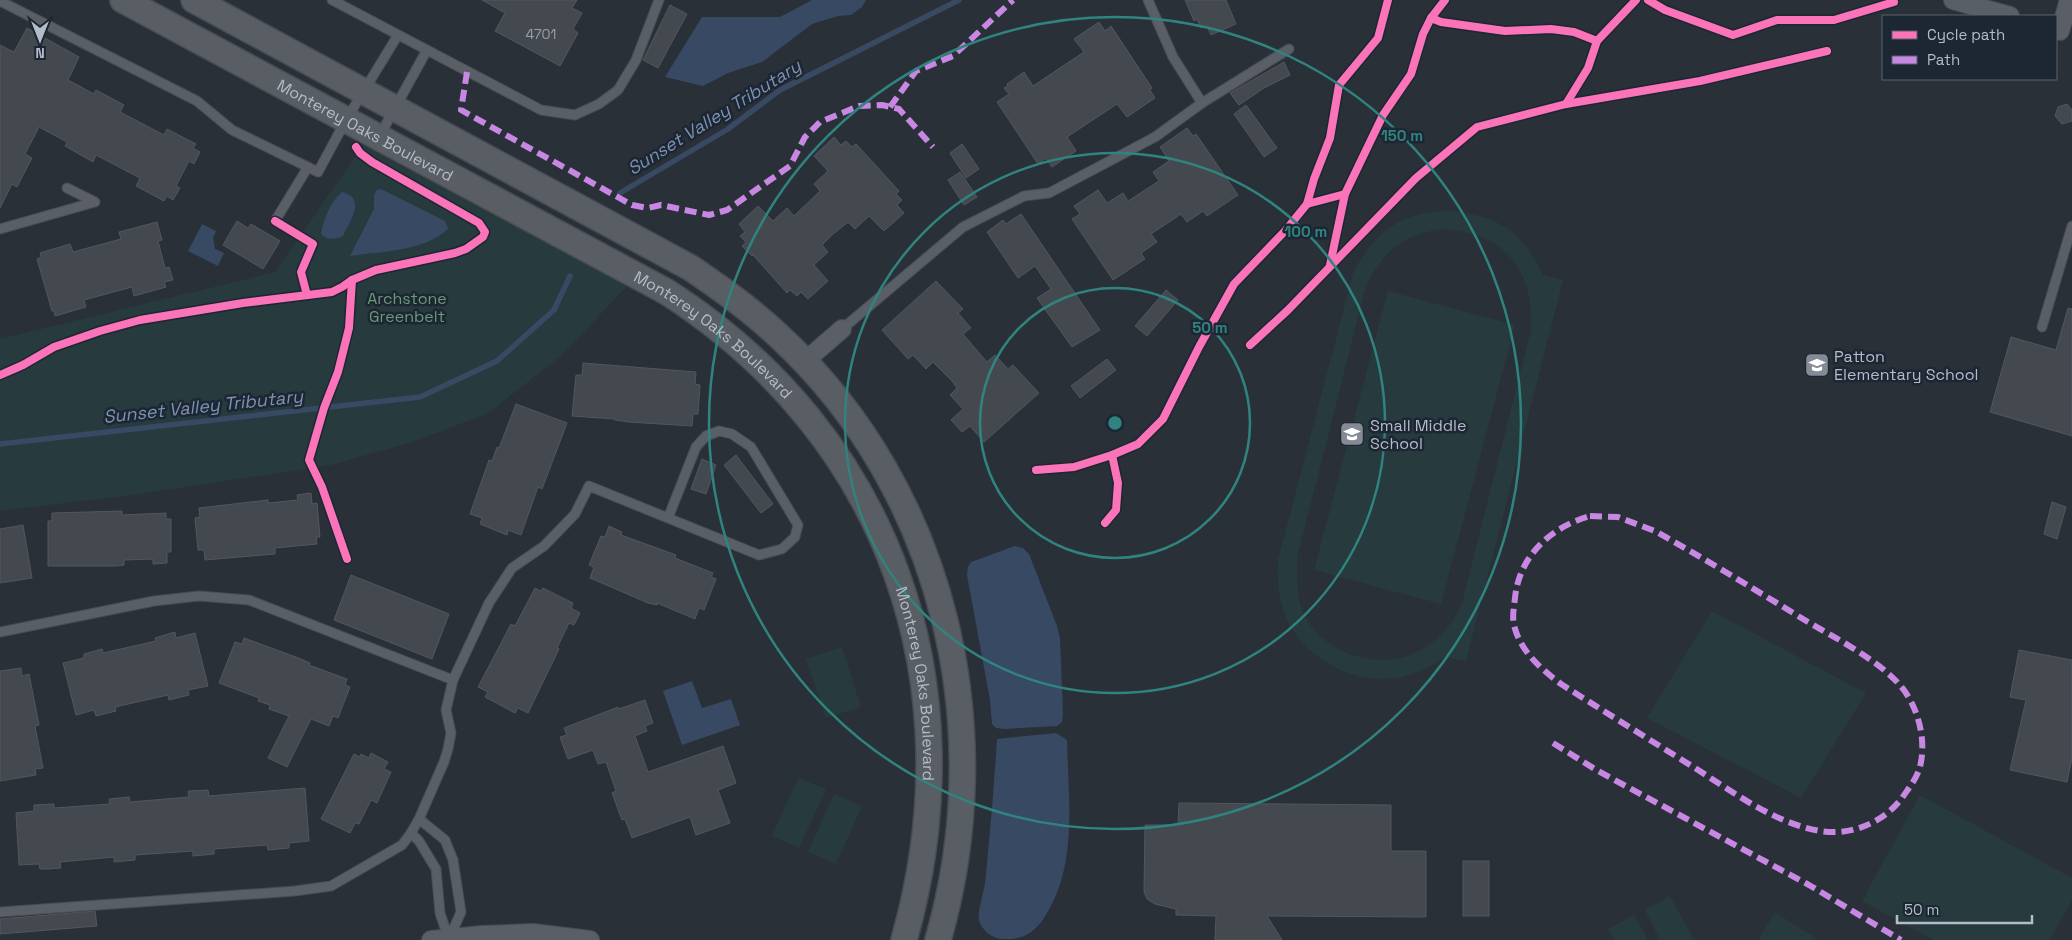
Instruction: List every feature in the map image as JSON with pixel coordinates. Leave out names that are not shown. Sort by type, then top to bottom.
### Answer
[{"type":"street","name":"Monterey Oaks Boulevard","points":[[123,0],[667,292],[697,312],[759,363],[790,395],[819,430],[846,469],[867,506],[892,559],[906,600],[918,646],[929,726],[928,810],[918,888],[904,940]]},
{"type":"street","name":"Monterey Oaks Boulevard","points":[[194,0],[691,268],[739,302],[783,340],[822,382],[856,425],[887,473],[922,546],[939,597],[951,648],[960,699],[963,751],[962,809],[956,860],[946,912],[938,940]]},
{"type":"street","points":[[1953,0],[2006,15]]},
{"type":"street","points":[[2063,31],[2069,0]]},
{"type":"street","points":[[804,362],[842,329]]},
{"type":"street","points":[[431,940],[533,933],[590,940]]},
{"type":"lane","points":[[332,0],[541,110],[575,115],[599,104],[618,90],[636,60],[659,0]]},
{"type":"lane","points":[[1148,0],[1173,57],[1202,103]]},
{"type":"lane","points":[[1,5],[197,101],[232,130],[318,172],[346,120],[398,35]]},
{"type":"lane","points":[[842,329],[963,227],[1024,196],[1050,194],[1155,136],[1202,103],[1289,49]]},
{"type":"lane","points":[[378,137],[427,50]]},
{"type":"lane","points":[[275,221],[308,166]]},
{"type":"lane","points":[[0,229],[95,202],[67,188]]},
{"type":"lane","points":[[2042,327],[2072,226]]},
{"type":"lane","points":[[0,912],[295,891],[331,886],[402,845],[419,819],[444,762],[451,733],[446,710],[453,680],[489,603],[512,568],[544,546],[575,514],[589,486],[759,555],[782,549],[794,537],[798,525],[750,446],[732,434],[718,431],[706,436],[696,447],[668,518]]},
{"type":"lane","points":[[0,632],[154,601],[199,596],[249,600],[453,680]]},
{"type":"lane","points":[[419,819],[445,840],[453,860],[461,912],[449,939]]},
{"type":"lane","points":[[411,833],[419,840],[436,869],[440,913],[449,939]]},
{"type":"green space","name":"Archstone Greenbelt","points":[[367,140],[630,283],[561,356],[487,414],[409,443],[331,465],[139,494],[0,511],[0,339],[275,272]]},
{"type":"green space","points":[[1449,210],[1467,213],[1495,222],[1517,236],[1526,246],[1543,275],[1563,280],[1466,661],[1446,657],[1425,669],[1394,678],[1363,677],[1328,663],[1315,654],[1294,632],[1282,606],[1279,592],[1278,560],[1354,270],[1372,243],[1392,226],[1417,215]],"holes":[[[1442,229],[1482,237],[1498,246],[1511,258],[1521,272],[1531,308],[1531,330],[1462,603],[1453,620],[1441,635],[1427,646],[1411,654],[1394,659],[1376,660],[1357,657],[1329,643],[1315,631],[1307,620],[1301,608],[1298,594],[1297,558],[1366,286],[1372,274],[1387,254],[1405,240],[1428,231]]]},
{"type":"green space","points":[[1388,291],[1515,325],[1441,604],[1314,570]]},
{"type":"green space","points":[[1712,611],[1866,693],[1801,798],[1647,718]]},
{"type":"green space","points":[[842,647],[861,707],[826,718],[806,659]]},
{"type":"green space","points":[[798,778],[826,789],[799,848],[772,836]]},
{"type":"green space","points":[[834,794],[862,806],[836,864],[808,852]]},
{"type":"green space","points":[[1920,795],[2072,878],[2072,900],[2050,940],[1933,940],[1862,901]]},
{"type":"green space","points":[[1670,896],[1694,940],[1660,940],[1645,910]]},
{"type":"green space","points":[[1775,912],[1819,940],[1758,940]]},
{"type":"green space","points":[[1634,915],[1648,940],[1614,940],[1608,929]]},
{"type":"water","points":[[812,0],[866,0],[862,7],[851,15],[838,16],[812,24],[762,62],[728,73],[703,86],[665,77],[702,17],[780,17]]},
{"type":"water","points":[[381,189],[445,221],[448,229],[438,237],[414,246],[350,256],[374,209],[374,195],[377,190]]},
{"type":"water","points":[[342,192],[354,199],[354,211],[343,236],[334,239],[329,238],[321,234],[324,223],[328,211]]},
{"type":"water","points":[[202,224],[216,231],[213,238],[215,249],[224,253],[218,266],[188,251]]},
{"type":"water","points":[[1015,546],[1023,548],[1029,554],[1060,638],[1063,714],[1062,722],[1057,726],[1005,729],[996,728],[992,724],[990,700],[967,575],[968,567],[971,562]]},
{"type":"water","points":[[692,681],[702,708],[731,699],[740,725],[682,745],[663,691]]},
{"type":"water","points":[[1056,733],[1067,740],[1069,833],[1062,879],[1054,900],[1042,921],[1034,930],[1025,936],[1008,939],[997,938],[985,930],[980,924],[979,917],[985,883],[997,739]]},
{"type":"building","points":[[482,0],[577,0],[572,8],[582,13],[573,29],[578,33],[560,66],[495,31],[505,13]]},
{"type":"building","points":[[1185,0],[1226,0],[1236,24],[1211,35],[1207,26],[1201,28],[1197,19],[1194,21]]},
{"type":"building","points":[[670,5],[687,14],[658,68],[643,60]]},
{"type":"building","points":[[1099,22],[1105,31],[1111,26],[1152,88],[1150,90],[1155,98],[1127,117],[1117,104],[1067,137],[1076,151],[1052,167],[1046,158],[1038,164],[997,102],[1009,94],[1004,88],[1008,86],[1007,84],[1024,72],[1033,86],[1084,52],[1074,39]]},
{"type":"building","points":[[27,28],[79,57],[68,80],[94,94],[96,90],[124,105],[120,112],[164,135],[167,129],[196,144],[193,148],[200,152],[194,164],[189,161],[176,186],[180,188],[173,200],[167,196],[164,201],[136,186],[140,178],[96,155],[93,162],[65,146],[67,142],[39,127],[25,154],[32,158],[17,187],[12,184],[0,208],[0,45],[14,52]]},
{"type":"building","points":[[1284,62],[1290,75],[1264,88],[1239,105],[1230,93]]},
{"type":"building","points":[[2067,104],[2072,110],[2072,121],[2062,124],[2055,116],[2058,107]]},
{"type":"building","points":[[1246,105],[1277,148],[1264,157],[1234,114]]},
{"type":"building","points":[[1187,128],[1193,136],[1196,134],[1238,195],[1207,216],[1203,211],[1187,222],[1181,214],[1151,234],[1157,242],[1141,253],[1145,259],[1113,280],[1072,219],[1080,214],[1074,206],[1098,190],[1107,203],[1123,193],[1128,201],[1159,181],[1153,172],[1169,161],[1160,147]]},
{"type":"building","points":[[834,137],[841,145],[846,141],[852,147],[856,144],[869,158],[899,191],[896,194],[902,200],[897,205],[904,213],[884,231],[869,216],[855,229],[848,222],[832,235],[822,245],[828,252],[814,265],[828,281],[808,299],[801,292],[797,296],[790,290],[787,293],[753,255],[742,246],[746,242],[740,236],[745,232],[739,224],[758,206],[773,221],[787,208],[794,216],[820,191],[814,184],[828,171],[814,156]]},
{"type":"building","points":[[962,144],[979,169],[966,178],[950,153]]},
{"type":"building","points":[[960,172],[977,197],[964,205],[948,180]]},
{"type":"building","points":[[1021,214],[1100,330],[1072,347],[1037,298],[1051,289],[1035,266],[1018,278],[987,232],[1003,220],[1006,224]]},
{"type":"building","points":[[237,221],[248,228],[251,224],[280,241],[263,269],[223,245]]},
{"type":"building","points":[[157,222],[162,240],[158,241],[165,268],[169,267],[173,280],[164,282],[166,287],[134,296],[132,287],[84,300],[86,307],[55,316],[37,259],[41,257],[40,253],[70,244],[73,252],[121,239],[119,232]]},
{"type":"building","points":[[936,281],[963,309],[958,313],[971,328],[963,334],[987,362],[995,355],[1008,369],[1013,365],[1039,393],[984,442],[970,426],[962,432],[951,420],[963,409],[950,395],[957,388],[952,381],[933,362],[926,369],[913,355],[908,359],[882,330]]},
{"type":"building","points":[[1166,290],[1178,300],[1147,336],[1135,326]]},
{"type":"building","points":[[2068,308],[2072,309],[2072,436],[1990,412],[2011,337],[2056,350]]},
{"type":"building","points":[[1107,359],[1116,370],[1080,398],[1071,386]]},
{"type":"building","points":[[583,363],[696,372],[695,384],[700,385],[698,414],[693,414],[692,426],[572,416],[576,375],[582,375]]},
{"type":"building","points":[[516,404],[567,423],[542,489],[538,487],[521,535],[508,530],[507,535],[480,524],[482,518],[470,514],[489,460],[492,461],[497,447],[499,448]]},
{"type":"building","points":[[736,455],[773,504],[761,513],[724,465]]},
{"type":"building","points":[[702,459],[716,465],[706,494],[691,489]]},
{"type":"building","points":[[311,493],[312,504],[317,503],[320,537],[316,537],[317,544],[275,548],[275,554],[205,560],[204,550],[198,550],[195,518],[200,517],[199,508],[268,500],[268,503],[298,500],[297,495]]},
{"type":"building","points":[[2052,502],[2066,507],[2057,539],[2044,534]]},
{"type":"building","points":[[122,511],[122,515],[166,513],[166,519],[171,519],[171,552],[167,552],[167,563],[153,564],[153,559],[124,560],[124,565],[116,566],[48,566],[48,521],[52,521],[52,513]]},
{"type":"building","points":[[23,525],[32,578],[0,583],[0,529]]},
{"type":"building","points":[[609,526],[622,532],[621,535],[676,555],[675,558],[713,573],[711,577],[716,579],[704,610],[699,608],[695,619],[657,603],[657,605],[648,603],[590,578],[594,567],[589,565],[601,536],[605,537]]},
{"type":"building","points":[[351,575],[449,614],[432,659],[334,620]]},
{"type":"building","points":[[535,588],[541,591],[543,588],[573,603],[571,608],[580,613],[574,625],[569,623],[557,648],[559,649],[528,713],[518,708],[515,713],[485,697],[488,692],[478,687],[511,624],[515,626]]},
{"type":"building","points":[[175,632],[176,638],[195,633],[208,686],[188,690],[189,695],[169,700],[168,695],[115,707],[116,711],[96,716],[94,710],[76,715],[63,663],[84,658],[84,654],[102,649],[103,653],[156,641],[155,638]]},
{"type":"building","points":[[244,638],[296,657],[310,663],[309,665],[347,679],[345,685],[350,687],[338,718],[333,716],[329,726],[311,719],[287,767],[268,758],[289,716],[269,709],[270,705],[258,701],[259,698],[219,683],[235,642],[242,644]]},
{"type":"building","points":[[2019,650],[2072,660],[2072,758],[2067,782],[2010,770],[2026,700],[2010,697]]},
{"type":"building","points":[[21,668],[22,676],[29,674],[39,725],[35,726],[43,768],[35,769],[36,775],[0,781],[0,671]]},
{"type":"building","points":[[645,700],[653,723],[645,726],[647,731],[635,736],[648,772],[723,746],[736,783],[718,790],[730,823],[696,835],[690,817],[632,838],[625,819],[622,820],[612,793],[616,791],[606,762],[598,764],[593,750],[568,759],[560,737],[567,735],[564,728],[618,707],[619,709]]},
{"type":"building","points":[[371,753],[388,762],[384,769],[391,772],[377,803],[371,800],[359,824],[355,823],[350,833],[321,819],[354,754],[360,757],[361,754],[369,758]]},
{"type":"building","points":[[305,788],[309,841],[289,843],[289,848],[268,850],[267,845],[214,849],[214,854],[193,856],[193,851],[135,855],[135,860],[114,862],[114,857],[60,862],[61,868],[48,869],[40,869],[39,864],[19,865],[16,813],[34,811],[34,805],[54,804],[54,808],[110,804],[109,799],[129,797],[130,802],[189,797],[188,791],[208,790],[209,796]]},
{"type":"building","points":[[1179,803],[1391,805],[1391,851],[1426,851],[1426,917],[1267,916],[1282,940],[1215,940],[1216,916],[1176,915],[1176,909],[1155,904],[1147,899],[1144,892],[1145,825],[1178,825]]},
{"type":"building","points":[[1463,861],[1489,861],[1489,916],[1463,916]]},
{"type":"building","points":[[95,911],[97,926],[0,934],[0,919]]},
{"type":"waterway","name":"Sunset Valley Tributary","points":[[620,193],[728,129],[780,90],[959,0]]},
{"type":"waterway","name":"Sunset Valley Tributary","points":[[0,444],[420,397],[497,361],[554,310],[570,276]]},
{"type":"marked path","points":[[890,107],[916,71],[953,56],[1013,0]]},
{"type":"marked path","points":[[467,72],[461,110],[632,205],[648,208],[661,205],[709,215],[727,210],[790,166],[805,137],[820,122],[859,106],[882,105],[899,109],[933,147]]},
{"type":"marked path","points":[[1590,516],[1618,517],[1655,531],[1843,642],[1889,674],[1898,683],[1911,702],[1916,712],[1922,736],[1922,759],[1919,770],[1911,785],[1894,807],[1866,826],[1843,831],[1820,831],[1786,821],[1739,796],[1561,684],[1539,666],[1521,643],[1514,625],[1513,612],[1518,583],[1530,556],[1539,545],[1562,528],[1590,516]]},
{"type":"marked path","points":[[1553,743],[1598,771],[1809,885],[1901,940]]},
{"type":"cycle path","points":[[1105,523],[1116,510],[1118,483],[1112,455],[1138,444],[1163,419],[1199,347],[1234,284],[1285,231],[1307,204],[1314,179],[1330,138],[1339,85],[1378,38],[1388,0]]},
{"type":"cycle path","points":[[1307,204],[1345,194],[1383,115],[1411,74],[1423,34],[1431,18],[1445,0]]},
{"type":"cycle path","points":[[1431,18],[1441,22],[1505,31],[1551,29],[1574,32],[1597,41],[1636,0]]},
{"type":"cycle path","points":[[1648,0],[1665,10],[1733,35],[1777,20],[1834,20],[1894,2]]},
{"type":"cycle path","points":[[1566,104],[1588,68],[1597,41]]},
{"type":"cycle path","points":[[1250,345],[1288,310],[1416,178],[1477,127],[1566,104],[1700,81],[1827,51]]},
{"type":"cycle path","points":[[0,375],[23,365],[54,347],[100,331],[140,320],[243,303],[332,292],[352,280],[376,270],[455,253],[466,249],[483,237],[485,232],[479,223],[372,162],[360,153],[356,147]]},
{"type":"cycle path","points":[[1330,265],[1345,194]]},
{"type":"cycle path","points":[[275,221],[313,244],[301,272],[307,295]]},
{"type":"cycle path","points":[[347,559],[322,487],[309,460],[324,408],[338,372],[349,328],[352,280]]},
{"type":"cycle path","points":[[1036,470],[1074,467],[1112,455]]},
{"type":"place","name":"Patton Elementary School","points":[[1817,365]]},
{"type":"place","name":"Small Middle School","points":[[1352,434]]}]
